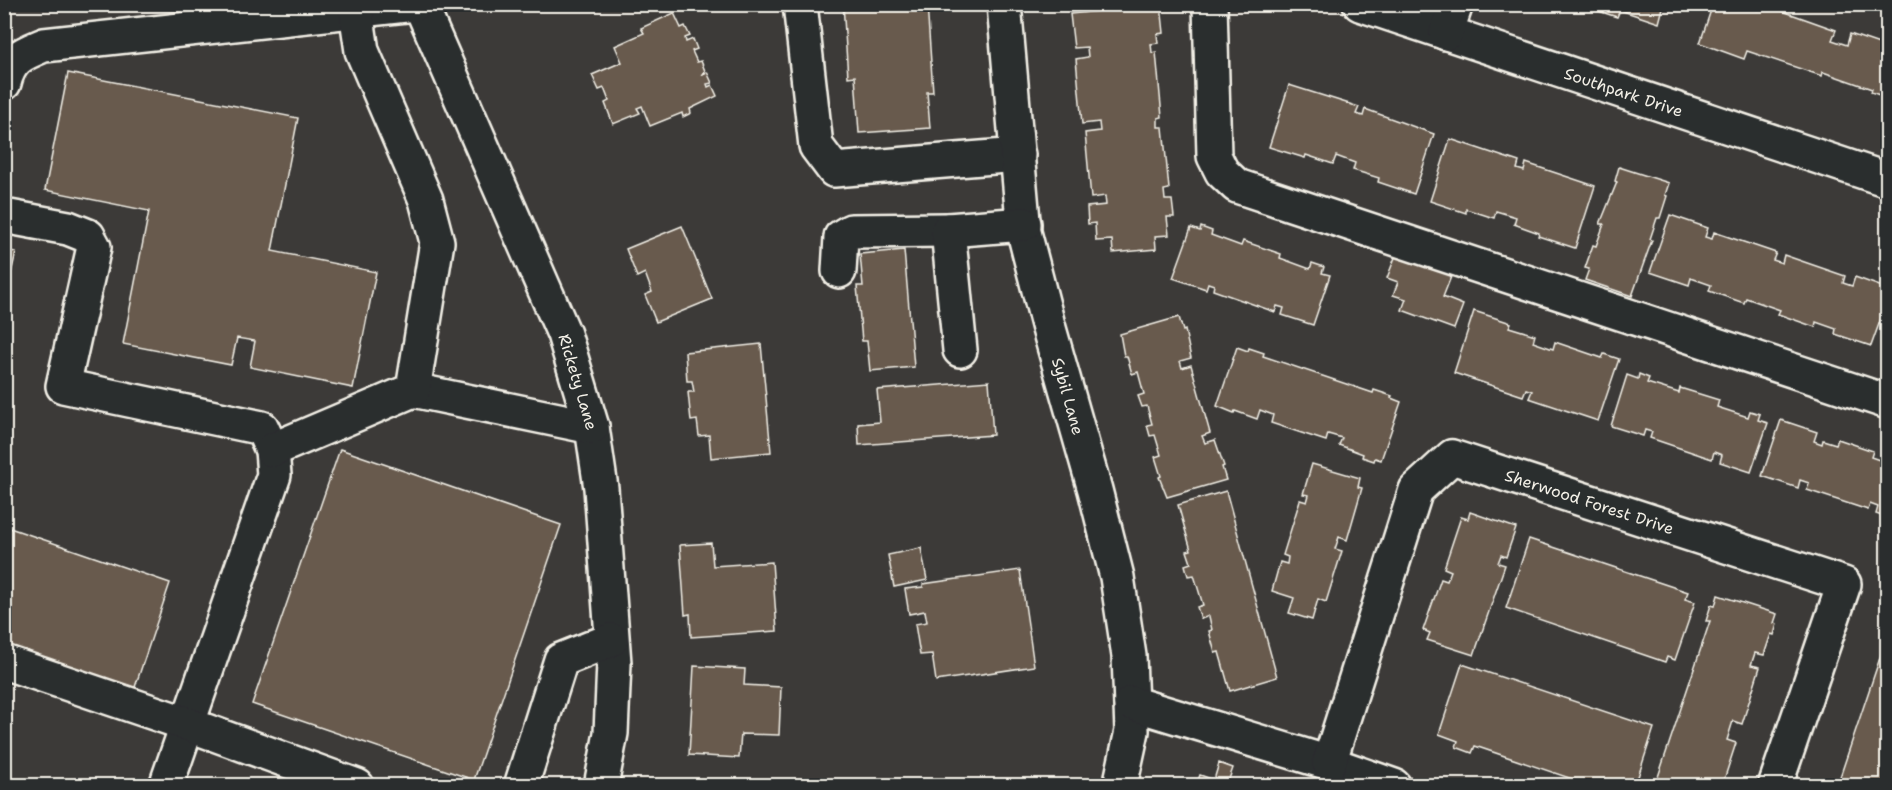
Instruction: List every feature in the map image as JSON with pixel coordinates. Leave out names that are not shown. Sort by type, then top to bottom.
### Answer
[{"type":"street","points":[[4,83],[7,71],[21,54],[44,45],[417,4]]},
{"type":"street","name":"Rickety Lane","points":[[417,4],[560,324],[585,397],[592,426],[601,488],[614,663],[611,733],[600,786]]},
{"type":"street","points":[[800,4],[816,146],[834,170],[1018,155]]},
{"type":"street","name":"Sybil Lane","points":[[1004,4],[1024,224],[1048,325],[1117,577],[1129,656],[1132,731],[1120,786]]},
{"type":"street","points":[[1210,4],[1214,156],[1222,172],[1237,186],[1887,402]]},
{"type":"street","name":"Southpark Drive","points":[[1360,4],[1451,19],[1887,180]]},
{"type":"street","points":[[356,11],[362,51],[426,201],[436,242],[413,390]]},
{"type":"street","points":[[4,216],[68,228],[88,236],[94,248],[63,386],[262,428],[272,450],[274,475],[166,786]]},
{"type":"street","points":[[839,271],[841,237],[851,231],[948,230],[1024,224]]},
{"type":"street","points":[[948,230],[960,351]]},
{"type":"street","points":[[272,450],[413,390],[592,426]]},
{"type":"street","name":"Sherwood Forest Drive","points":[[1329,763],[1416,490],[1452,457],[1844,584],[1775,786]]},
{"type":"street","points":[[521,786],[561,660],[611,640]]},
{"type":"street","points":[[4,662],[187,724],[357,786]]},
{"type":"street","points":[[1131,703],[1329,763],[1394,786]]},
{"type":"building","points":[[843,4],[927,4],[933,92],[927,92],[930,128],[859,133],[855,76],[848,77]]},
{"type":"building","points":[[1577,4],[1664,4],[1659,23],[1620,10],[1617,17]]},
{"type":"building","points":[[1713,4],[1742,4],[1758,10],[1760,4],[1763,4],[1836,30],[1832,40],[1847,45],[1850,34],[1888,47],[1888,98],[1871,92],[1872,89],[1823,72],[1822,76],[1747,51],[1744,59],[1700,43]]},
{"type":"building","points":[[1161,5],[1164,33],[1157,34],[1158,43],[1151,44],[1152,53],[1156,52],[1162,117],[1158,118],[1158,127],[1163,127],[1169,189],[1164,190],[1165,200],[1172,200],[1174,217],[1167,217],[1169,235],[1155,236],[1156,249],[1113,253],[1112,240],[1096,241],[1095,223],[1088,224],[1087,207],[1106,205],[1105,196],[1091,198],[1085,133],[1100,131],[1099,122],[1082,124],[1076,59],[1088,57],[1087,47],[1074,48],[1070,14]]},
{"type":"building","points":[[674,13],[681,28],[685,26],[690,36],[685,38],[686,42],[693,39],[697,49],[692,51],[697,62],[701,61],[705,71],[703,74],[707,72],[712,83],[707,84],[708,87],[712,85],[717,96],[690,109],[691,113],[683,117],[682,113],[650,126],[642,106],[637,108],[640,113],[613,124],[605,103],[609,101],[604,88],[599,90],[592,75],[622,62],[615,46],[644,33],[641,28]]},
{"type":"building","points":[[68,73],[298,118],[272,251],[376,272],[353,388],[250,367],[255,341],[237,338],[231,365],[123,344],[149,211],[45,190]]},
{"type":"building","points":[[1289,85],[1359,107],[1356,114],[1363,116],[1365,109],[1434,134],[1414,194],[1378,182],[1379,178],[1353,170],[1355,163],[1336,156],[1333,164],[1269,147]]},
{"type":"building","points":[[1450,139],[1519,162],[1517,169],[1524,171],[1526,163],[1595,186],[1575,248],[1538,236],[1539,233],[1514,224],[1516,217],[1496,211],[1494,218],[1466,209],[1466,213],[1430,201]]},
{"type":"building","points":[[1619,167],[1669,183],[1660,218],[1657,218],[1650,239],[1652,240],[1632,296],[1585,280],[1589,269],[1585,268],[1604,224],[1600,224],[1617,182],[1615,181]]},
{"type":"building","points":[[1670,215],[1708,228],[1705,237],[1712,239],[1714,232],[1776,253],[1773,260],[1782,263],[1784,255],[1845,276],[1843,283],[1852,286],[1855,277],[1888,289],[1888,299],[1871,346],[1835,334],[1836,329],[1816,322],[1815,327],[1778,314],[1780,310],[1746,298],[1744,303],[1709,291],[1711,285],[1691,278],[1689,285],[1650,272]]},
{"type":"building","points":[[682,226],[712,299],[656,322],[645,295],[652,292],[645,273],[637,277],[626,249]]},
{"type":"building","points":[[1201,227],[1212,231],[1211,235],[1241,246],[1243,241],[1281,254],[1280,258],[1310,269],[1312,263],[1324,267],[1322,273],[1330,275],[1313,325],[1282,315],[1284,308],[1277,306],[1275,312],[1213,290],[1214,285],[1208,283],[1206,289],[1173,278],[1191,228],[1200,231]]},
{"type":"building","points":[[1399,247],[1452,274],[1443,297],[1463,305],[1454,329],[1402,310],[1406,299],[1393,295],[1398,282],[1387,278]]},
{"type":"building","points":[[4,250],[16,252],[4,304]]},
{"type":"building","points":[[904,250],[914,367],[870,371],[867,341],[862,341],[857,286],[863,286],[860,254]]},
{"type":"building","points":[[1474,311],[1511,323],[1509,327],[1535,335],[1533,342],[1553,349],[1555,342],[1602,358],[1604,354],[1619,359],[1598,421],[1529,398],[1532,391],[1526,389],[1523,396],[1454,373]]},
{"type":"building","points":[[1179,317],[1183,331],[1185,330],[1191,358],[1180,361],[1182,368],[1191,365],[1210,433],[1202,436],[1205,443],[1215,440],[1226,480],[1167,497],[1159,477],[1161,476],[1155,457],[1161,455],[1155,435],[1150,436],[1147,425],[1152,424],[1147,406],[1142,407],[1138,396],[1144,394],[1138,372],[1132,374],[1127,356],[1124,356],[1120,334]]},
{"type":"building","points":[[761,344],[771,452],[711,458],[709,435],[699,436],[697,420],[691,421],[688,392],[694,392],[692,381],[687,381],[685,352]]},
{"type":"building","points":[[1237,347],[1264,353],[1263,356],[1373,393],[1374,390],[1392,396],[1391,398],[1401,402],[1381,460],[1375,458],[1374,461],[1362,457],[1363,454],[1339,445],[1342,438],[1328,434],[1326,441],[1271,423],[1273,415],[1260,410],[1257,419],[1217,406]]},
{"type":"building","points":[[1639,374],[1649,378],[1647,383],[1679,393],[1680,388],[1719,400],[1717,407],[1748,417],[1750,411],[1760,414],[1758,420],[1768,423],[1751,472],[1720,462],[1722,455],[1714,452],[1712,459],[1650,438],[1652,432],[1645,430],[1643,436],[1611,426],[1627,375],[1638,379]]},
{"type":"building","points":[[989,381],[993,435],[859,445],[858,424],[880,422],[877,390]]},
{"type":"building","points":[[1781,420],[1817,432],[1814,441],[1822,444],[1823,440],[1836,444],[1838,439],[1873,451],[1871,457],[1888,463],[1888,518],[1876,514],[1878,507],[1870,504],[1868,510],[1807,490],[1809,483],[1800,480],[1798,488],[1762,476]]},
{"type":"building","points":[[340,449],[561,525],[474,780],[252,704]]},
{"type":"building","points":[[1312,464],[1360,478],[1358,487],[1362,488],[1347,540],[1339,537],[1335,549],[1342,551],[1326,602],[1318,599],[1312,620],[1289,613],[1294,598],[1272,591],[1280,562],[1287,564],[1288,557],[1283,555],[1300,500],[1307,502],[1309,495],[1303,494]]},
{"type":"building","points":[[1226,491],[1277,677],[1230,691],[1219,652],[1215,653],[1209,631],[1212,630],[1209,616],[1201,619],[1197,607],[1203,605],[1194,575],[1188,576],[1185,565],[1191,563],[1187,551],[1191,550],[1178,505]]},
{"type":"building","points":[[1470,512],[1516,528],[1506,557],[1501,555],[1498,563],[1505,565],[1474,655],[1427,640],[1430,633],[1423,630],[1441,579],[1447,581],[1451,571],[1444,568],[1461,517],[1468,519]]},
{"type":"building","points":[[4,526],[170,583],[133,693],[4,649]]},
{"type":"building","points":[[1529,539],[1688,592],[1685,599],[1695,602],[1675,660],[1667,657],[1665,662],[1506,608]]},
{"type":"building","points":[[711,543],[713,566],[772,562],[777,631],[691,637],[690,614],[685,615],[680,545]]},
{"type":"building","points":[[921,548],[927,580],[894,587],[888,555]]},
{"type":"building","points":[[1020,570],[1034,666],[936,681],[932,654],[920,655],[915,624],[927,622],[925,611],[909,614],[905,589],[923,587],[923,584]]},
{"type":"building","points":[[1718,595],[1777,614],[1774,635],[1771,634],[1764,655],[1755,653],[1751,665],[1760,667],[1742,724],[1733,721],[1727,740],[1736,743],[1722,786],[1655,786],[1710,621],[1706,621],[1711,605],[1715,606]]},
{"type":"building","points":[[1888,634],[1888,786],[1837,786]]},
{"type":"building","points":[[1462,664],[1654,728],[1635,786],[1593,786],[1475,746],[1472,753],[1456,747],[1458,741],[1439,734]]},
{"type":"building","points":[[694,666],[745,669],[744,685],[781,687],[779,735],[741,734],[739,758],[689,755]]},
{"type":"building","points":[[1219,763],[1233,768],[1228,782],[1238,786],[1196,786],[1200,775],[1214,780]]}]
